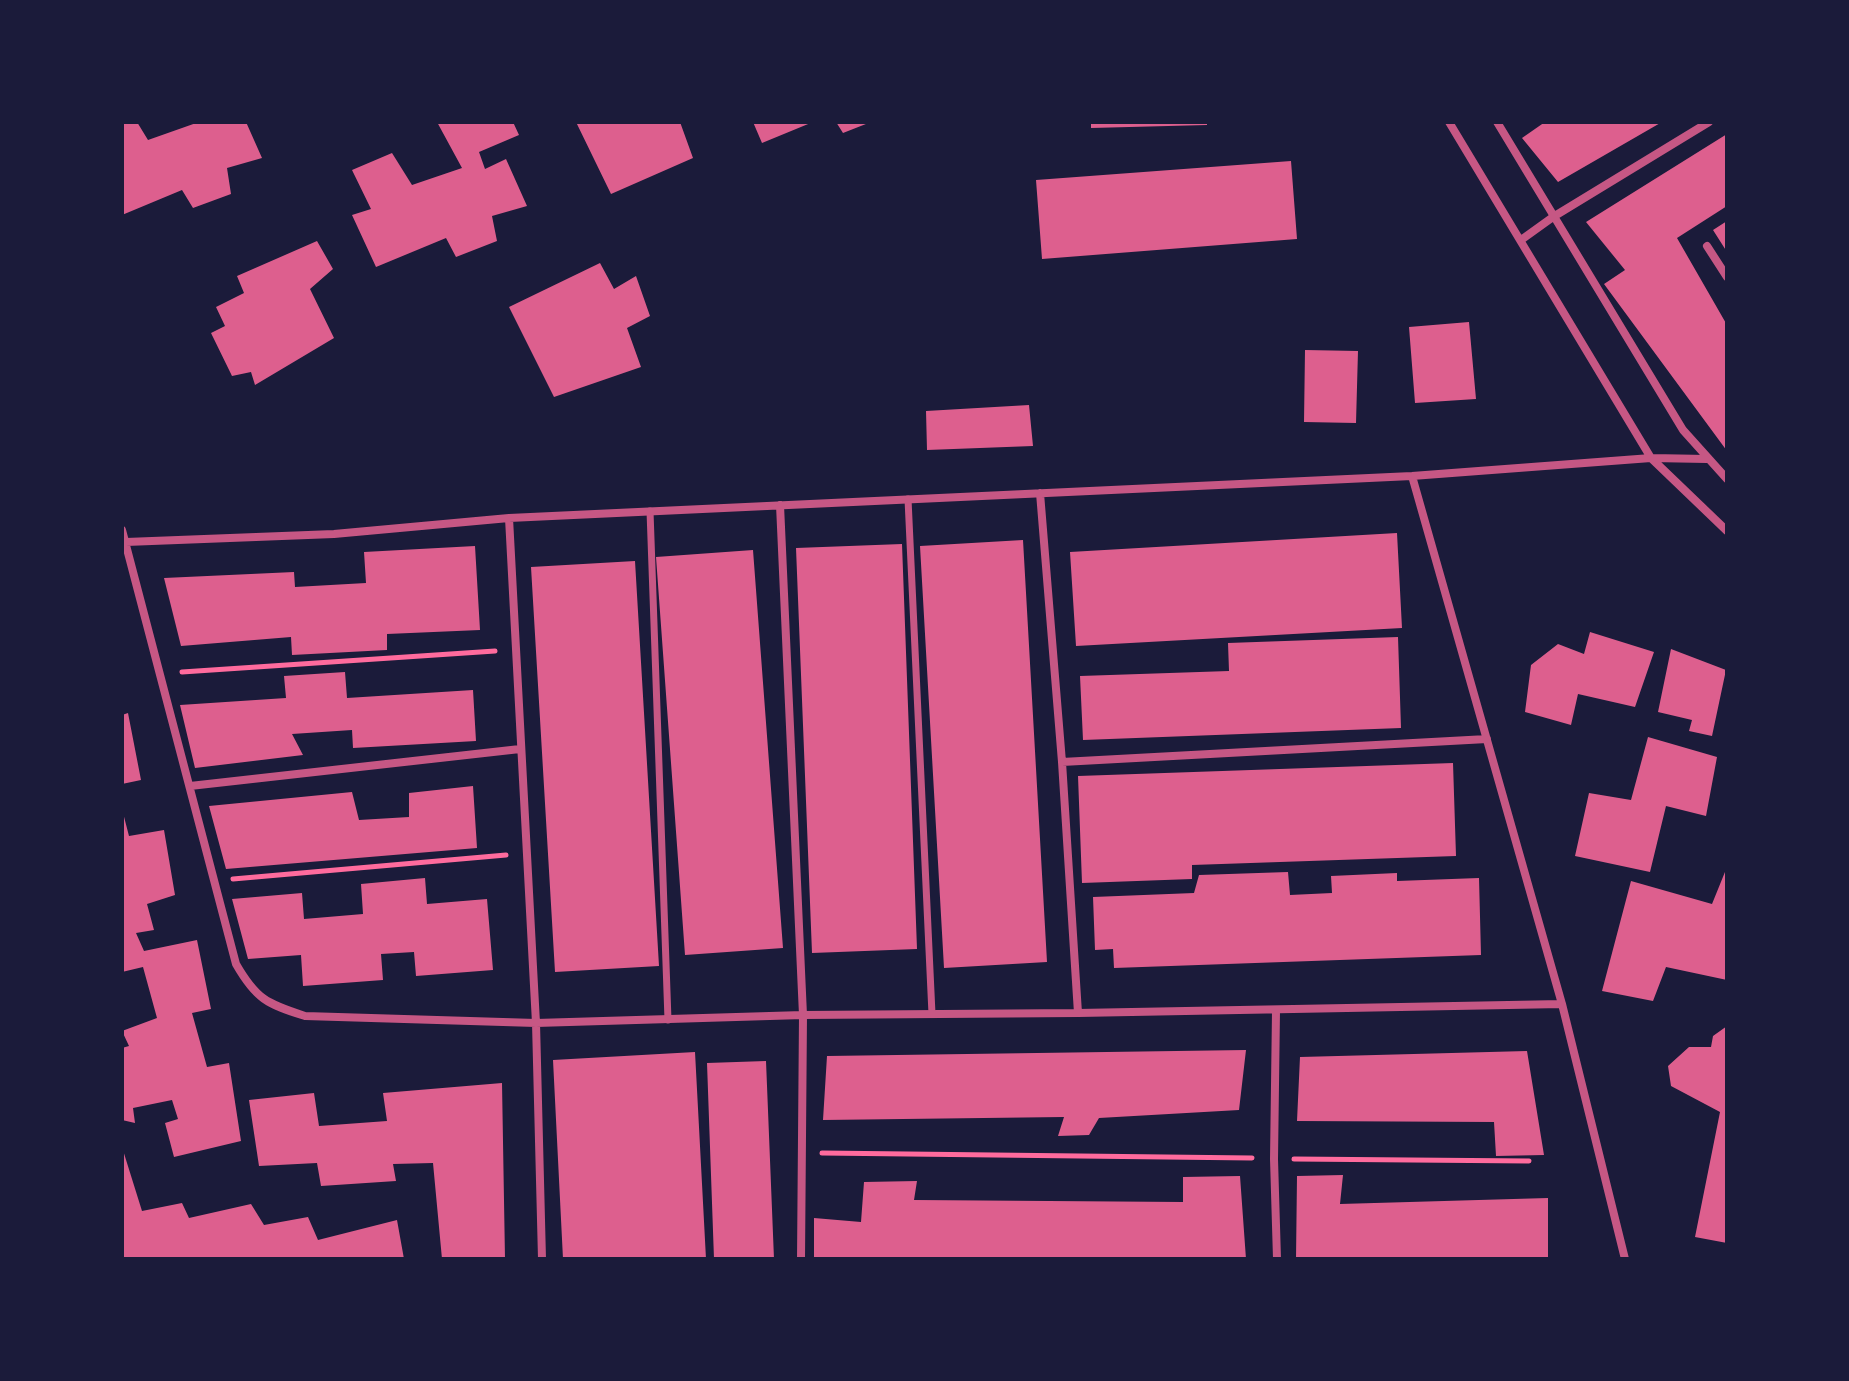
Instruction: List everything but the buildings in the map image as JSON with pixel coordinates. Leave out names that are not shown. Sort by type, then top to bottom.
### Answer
[{"type":"street","points":[[1449,122],[1651,458],[1727,531]]},
{"type":"street","points":[[1497,122],[1683,430],[1727,479]]},
{"type":"street","points":[[1521,240],[1553,217],[1709,122]]},
{"type":"street","points":[[1707,246],[1727,277]]},
{"type":"street","points":[[126,542],[334,534],[509,518],[1412,476],[1651,458],[1707,459]]},
{"type":"street","points":[[1412,476],[1562,1004],[1625,1259]]},
{"type":"street","points":[[1040,493],[1078,1013]]},
{"type":"street","points":[[908,499],[932,1014]]},
{"type":"street","points":[[780,505],[803,1015],[801,1259]]},
{"type":"street","points":[[650,511],[668,1020]]},
{"type":"street","points":[[509,518],[536,1023],[542,1259]]},
{"type":"street","points":[[122,530],[236,964],[251,990],[267,1001],[305,1016],[536,1023],[803,1015],[1276,1011],[1562,1004]]},
{"type":"street","points":[[1062,762],[1487,739]]},
{"type":"street","points":[[190,786],[520,749]]},
{"type":"street","points":[[1276,1011],[1274,1159],[1277,1259]]},
{"type":"path","points":[[159,673],[516,649]]},
{"type":"path","points":[[215,881],[527,853]]},
{"type":"path","points":[[802,1153],[1529,1161]]}]
